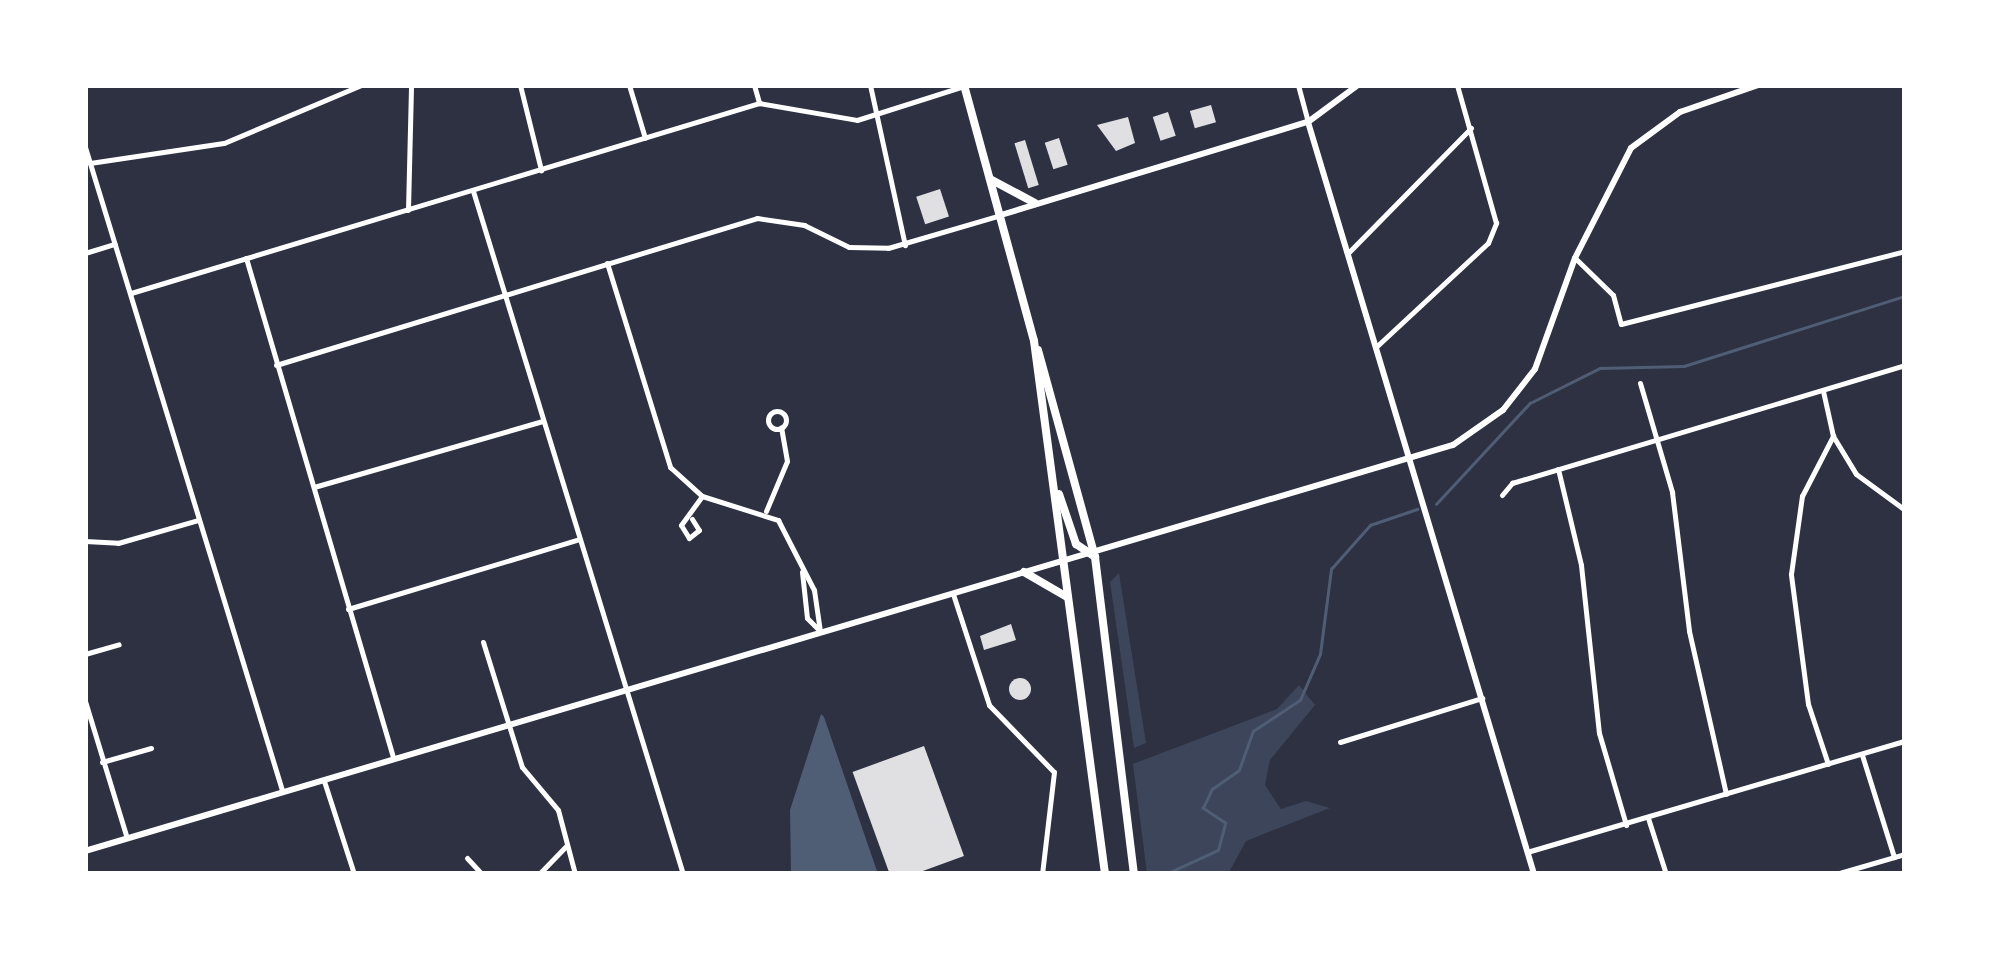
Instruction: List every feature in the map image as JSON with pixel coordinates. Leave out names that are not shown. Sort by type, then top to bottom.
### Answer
[{"type":"main road","points":[[964,86],[1095,557],[1134,874]]},
{"type":"main road","points":[[990,179],[1035,202]]},
{"type":"main road","points":[[1034,342],[1104,874]]},
{"type":"main road","points":[[1052,468],[1076,544],[1095,557]]},
{"type":"main road","points":[[1024,572],[1069,601]]},
{"type":"street","points":[[90,163],[224,143],[361,85]]},
{"type":"street","points":[[408,210],[411,85]]},
{"type":"street","points":[[520,85],[542,170]]},
{"type":"street","points":[[629,85],[645,138]]},
{"type":"street","points":[[754,85],[759,103]]},
{"type":"street","points":[[870,85],[905,245]]},
{"type":"street","points":[[1298,85],[1534,874]]},
{"type":"street","points":[[276,366],[757,218],[804,225],[849,248],[905,245],[1035,202],[1308,122],[1358,85]]},
{"type":"street","points":[[1377,346],[1488,243],[1496,208],[1457,85]]},
{"type":"street","points":[[85,851],[952,591],[1095,557],[1412,459],[1503,410],[1536,369],[1574,258],[1644,136],[1703,101],[1758,85]]},
{"type":"street","points":[[131,292],[759,103],[846,120],[878,115],[964,86]]},
{"type":"street","points":[[1349,252],[1471,128]]},
{"type":"street","points":[[85,148],[282,790]]},
{"type":"street","points":[[473,191],[507,295],[576,540],[629,687],[683,874]]},
{"type":"street","points":[[85,254],[116,244]]},
{"type":"street","points":[[1574,258],[1613,295],[1621,324],[1905,251]]},
{"type":"street","points":[[246,258],[393,757]]},
{"type":"street","points":[[607,263],[665,458],[702,496],[766,511],[802,569],[822,614],[820,631]]},
{"type":"street","points":[[1502,495],[1558,469],[1905,365]]},
{"type":"street","points":[[1640,383],[1658,439],[1726,794]]},
{"type":"street","points":[[1823,390],[1833,436],[1856,474],[1905,510]]},
{"type":"street","points":[[312,487],[542,421]]},
{"type":"street","points":[[766,511],[787,461],[781,428]]},
{"type":"street","points":[[1828,764],[1808,704],[1790,574],[1802,496],[1833,436]]},
{"type":"street","points":[[1558,469],[1581,564],[1599,733],[1626,825]]},
{"type":"street","points":[[692,519],[702,496]]},
{"type":"street","points":[[85,540],[118,543],[198,520]]},
{"type":"street","points":[[348,609],[576,540]]},
{"type":"street","points":[[802,569],[806,617],[820,631]]},
{"type":"street","points":[[1905,581],[1905,643]]},
{"type":"street","points":[[952,591],[989,704],[1054,772],[1042,874]]},
{"type":"street","points":[[483,642],[522,767],[558,810],[575,874]]},
{"type":"street","points":[[85,654],[120,644]]},
{"type":"street","points":[[1340,742],[1482,698]]},
{"type":"street","points":[[85,701],[127,838]]},
{"type":"street","points":[[1527,852],[1905,741]]},
{"type":"street","points":[[102,762],[151,748]]},
{"type":"street","points":[[1862,754],[1894,857]]},
{"type":"street","points":[[323,778],[354,874]]},
{"type":"street","points":[[1648,818],[1666,874]]},
{"type":"street","points":[[539,874],[566,846]]},
{"type":"street","points":[[1836,874],[1905,854]]},
{"type":"street","points":[[467,858],[482,874]]},
{"type":"shaded area","points":[[1119,573],[1146,743],[1134,748],[1110,582]]},
{"type":"shaded area","points":[[1299,685],[1315,705],[1270,760],[1265,785],[1281,809],[1306,801],[1330,808],[1246,841],[1228,874],[1147,874],[1133,764],[1277,709]]},
{"type":"shaded area","points":[[821,714],[878,874],[791,874],[790,810]]},
{"type":"building","points":[[1211,105],[1216,122],[1195,128],[1190,111]]},
{"type":"building","points":[[1168,112],[1176,136],[1161,141],[1153,117]]},
{"type":"building","points":[[1128,117],[1135,143],[1116,151],[1097,125]]},
{"type":"building","points":[[1059,138],[1068,165],[1053,169],[1045,143]]},
{"type":"building","points":[[1025,140],[1039,185],[1028,188],[1014,143]]},
{"type":"building","points":[[940,189],[949,217],[925,224],[916,197]]},
{"type":"building","points":[[1011,624],[1016,640],[984,650],[980,636]]},
{"type":"building","points":[[1020,678],[1028,681],[1028,697],[1020,700],[1012,697],[1009,689],[1012,681]]},
{"type":"building","points":[[924,746],[964,856],[914,874],[890,874],[853,772]]},
{"type":"waterway","points":[[1436,504],[1530,403],[1600,368],[1684,366],[1905,296]]},
{"type":"waterway","points":[[1166,874],[1218,850],[1225,823],[1203,808],[1212,789],[1239,770],[1253,731],[1300,700],[1320,654],[1331,569],[1370,525],[1417,509]]}]
